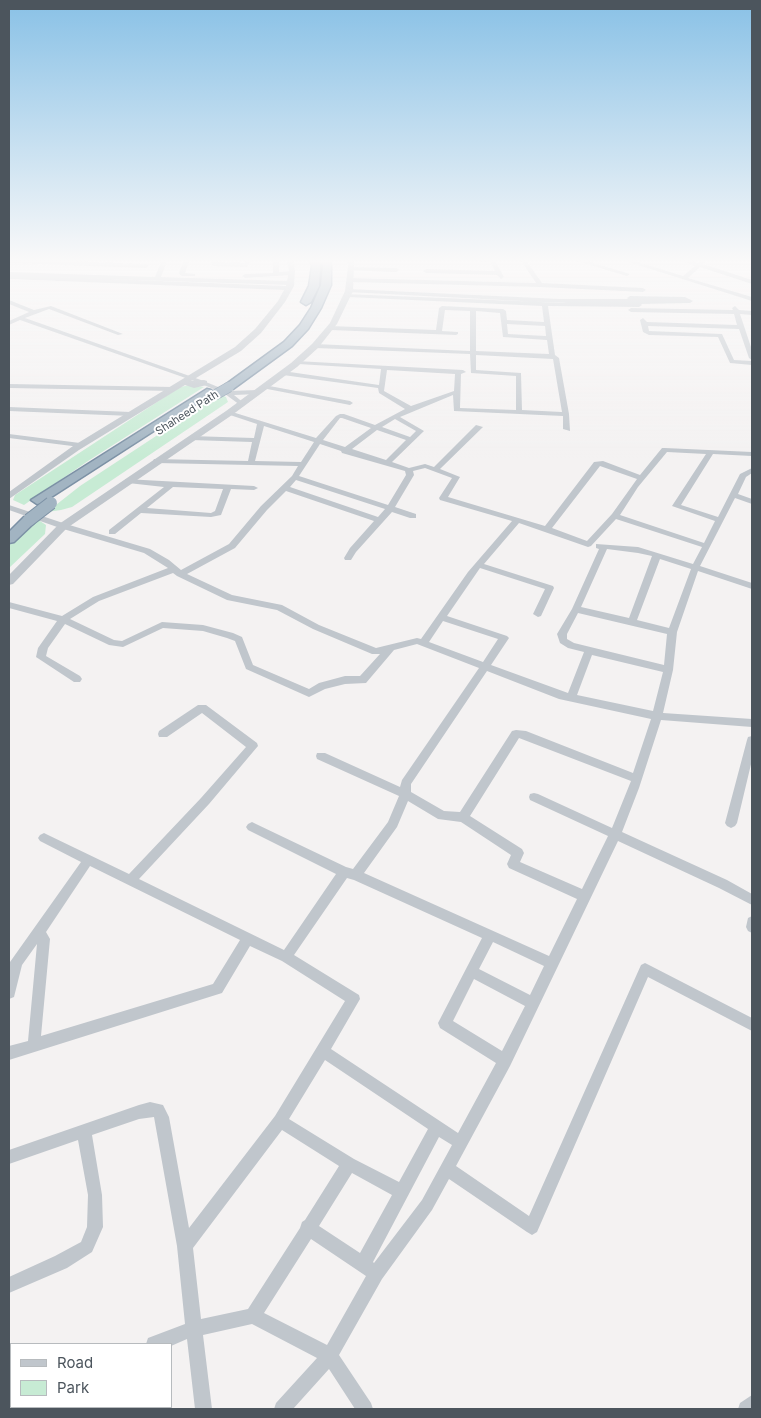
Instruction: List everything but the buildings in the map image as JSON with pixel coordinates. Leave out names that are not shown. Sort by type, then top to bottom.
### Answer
[{"type":"highway","name":"Shaheed Path","points":[[16,517],[50,503],[202,385],[288,344],[305,325]]},
{"type":"highway","name":"Shaheed Path","points":[[9,540],[16,517],[37,500],[202,385],[256,358],[275,341]]},
{"type":"street","points":[[39,325],[202,385],[242,404]]},
{"type":"street","points":[[97,325],[120,334]]},
{"type":"street","points":[[9,496],[80,445],[131,414],[202,385],[262,325]]},
{"type":"street","points":[[9,581],[63,526],[261,390],[298,362],[315,346],[331,325]]},
{"type":"street","points":[[439,332],[440,325]]},
{"type":"street","points":[[473,325],[473,372]]},
{"type":"street","points":[[504,325],[505,336],[549,338]]},
{"type":"street","points":[[547,325],[552,356]]},
{"type":"street","points":[[645,325],[646,332],[649,333],[720,335],[732,362],[752,363]]},
{"type":"street","points":[[706,325],[742,327],[752,358]]},
{"type":"street","points":[[330,328],[456,333]]},
{"type":"street","points":[[315,346],[552,356],[556,358],[566,414],[566,429]]},
{"type":"street","points":[[298,362],[519,374],[519,412]]},
{"type":"street","points":[[319,378],[327,364]]},
{"type":"street","points":[[384,368],[382,392],[410,409]]},
{"type":"street","points":[[458,372],[456,410],[566,414]]},
{"type":"street","points":[[283,373],[382,387]]},
{"type":"street","points":[[9,386],[202,385],[261,390],[350,403]]},
{"type":"street","points":[[345,451],[375,428],[396,416],[456,392]]},
{"type":"street","points":[[9,409],[131,414]]},
{"type":"street","points":[[229,413],[408,470],[425,466],[456,477],[443,498],[547,529],[588,544],[638,550],[658,555],[752,586]]},
{"type":"street","points":[[77,679],[41,657],[43,648],[63,619],[96,599],[177,572],[232,546],[264,508],[286,488],[318,441],[338,417],[342,415],[412,440]]},
{"type":"street","points":[[387,463],[420,431],[396,416]]},
{"type":"street","points":[[251,462],[261,423]]},
{"type":"street","points":[[435,470],[479,427]]},
{"type":"street","points":[[9,436],[80,445]]},
{"type":"street","points":[[191,438],[257,440]]},
{"type":"street","points":[[588,544],[615,516],[665,450],[752,454]]},
{"type":"street","points":[[711,452],[676,506],[719,520]]},
{"type":"street","points":[[157,461],[304,464]]},
{"type":"street","points":[[547,529],[597,464],[642,478]]},
{"type":"street","points":[[348,558],[379,520],[390,510],[410,475],[408,470]]},
{"type":"street","points":[[369,1268],[427,1205],[504,1061],[616,833],[657,716],[668,670],[672,632],[696,566],[743,476],[752,470]]},
{"type":"street","points":[[295,477],[390,510],[413,516]]},
{"type":"street","points":[[128,481],[171,485],[254,488]]},
{"type":"street","points":[[112,532],[171,485]]},
{"type":"street","points":[[140,510],[211,515],[218,513],[228,487]]},
{"type":"street","points":[[286,488],[379,520]]},
{"type":"street","points":[[733,495],[752,502]]},
{"type":"street","points":[[615,516],[706,546]]},
{"type":"street","points":[[16,517],[63,526],[147,551],[177,572],[230,598],[279,607],[316,627],[376,652],[417,641],[571,698],[657,716],[752,723]]},
{"type":"street","points":[[422,643],[479,565],[516,521]]},
{"type":"street","points":[[604,547],[576,609],[562,634],[563,641],[571,646],[589,651],[668,670]]},
{"type":"street","points":[[632,622],[658,555]]},
{"type":"street","points":[[479,565],[550,588],[538,614]]},
{"type":"street","points":[[9,605],[63,619],[112,643],[123,644],[162,625],[203,628],[230,635],[239,639],[249,667],[309,693],[322,686],[345,680],[363,680],[391,648]]},
{"type":"street","points":[[576,609],[672,632]]},
{"type":"street","points":[[356,875],[393,824],[405,794],[406,783],[504,638],[440,617]]},
{"type":"street","points":[[571,698],[589,651]]},
{"type":"street","points":[[131,880],[205,801],[252,746],[202,708],[163,734]]},
{"type":"street","points":[[463,817],[516,734],[522,734],[636,779]]},
{"type":"street","points":[[731,824],[752,740]]},
{"type":"street","points":[[321,756],[405,794],[442,816],[463,817],[518,853],[513,864],[584,896]]},
{"type":"street","points":[[534,797],[616,833],[752,900]]},
{"type":"street","points":[[252,826],[344,872],[356,875],[552,963]]},
{"type":"street","points":[[44,838],[286,957],[354,1000],[280,1121],[185,1246]]},
{"type":"street","points":[[9,993],[16,962],[89,859]]},
{"type":"street","points":[[286,957],[344,872]]},
{"type":"street","points":[[752,922],[752,927]]},
{"type":"street","points":[[34,1045],[44,939],[39,932]]},
{"type":"street","points":[[490,936],[444,1023],[504,1061]]},
{"type":"street","points":[[9,1053],[217,989],[248,938]]},
{"type":"street","points":[[447,1169],[532,1227],[645,969],[752,1025]]},
{"type":"street","points":[[471,971],[532,1003]]},
{"type":"street","points":[[323,1051],[461,1143]]},
{"type":"street","points":[[9,1157],[139,1112],[158,1110],[162,1117],[185,1246],[203,1409]]},
{"type":"street","points":[[280,1121],[349,1164],[402,1192]]},
{"type":"street","points":[[282,1409],[330,1356],[402,1192],[437,1126]]},
{"type":"street","points":[[9,1285],[61,1262],[87,1247],[95,1227],[95,1195],[84,1130]]},
{"type":"street","points":[[252,1316],[307,1227],[349,1164]]},
{"type":"street","points":[[307,1227],[369,1268]]},
{"type":"street","points":[[157,1343],[193,1329],[252,1316],[330,1356],[365,1409]]},
{"type":"street","points":[[746,1409],[752,1404]]},
{"type":"green space","points":[[190,385],[204,387],[88,461],[24,505],[13,500],[15,495],[180,387]]},
{"type":"green space","points":[[220,394],[226,397],[228,402],[72,507],[47,512],[80,486]]},
{"type":"green space","points":[[37,519],[46,525],[45,534],[9,568],[9,544]]}]
